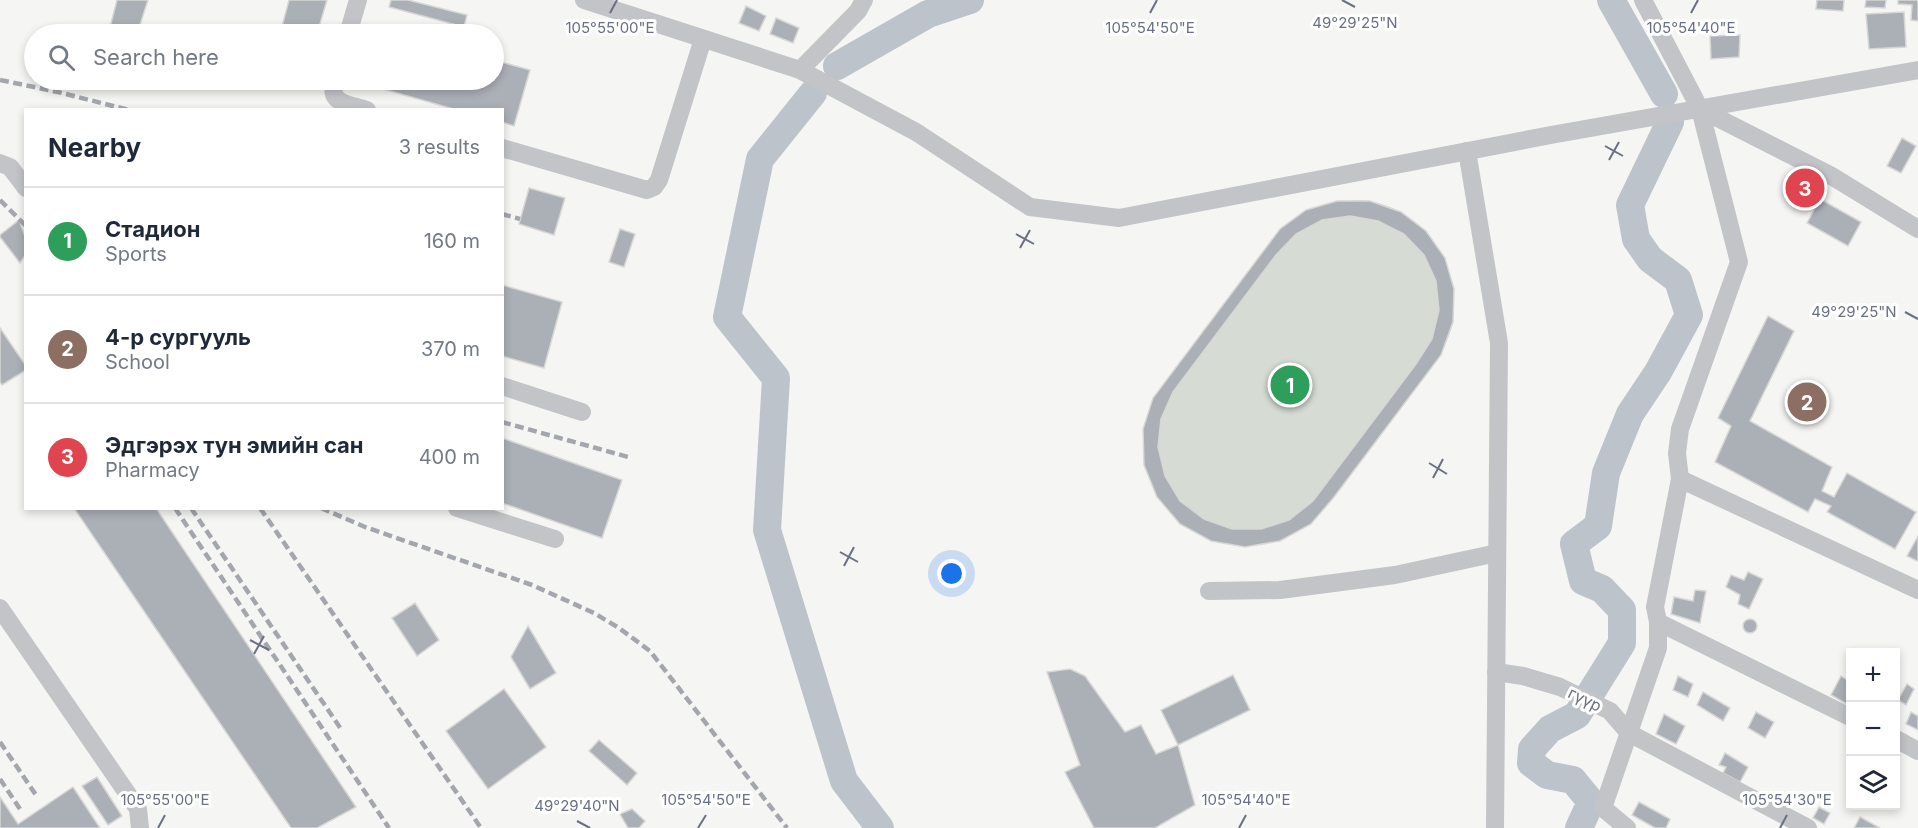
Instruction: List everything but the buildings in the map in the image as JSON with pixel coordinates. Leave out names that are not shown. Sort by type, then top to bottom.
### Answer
[{"type":"street","points":[[351,24],[358,0]]},
{"type":"street","points":[[584,0],[800,70],[916,132],[1030,207],[1119,218],[1467,151],[1918,70]]},
{"type":"street","points":[[800,70],[858,11],[864,0]]},
{"type":"street","points":[[1627,828],[1603,808],[1658,648],[1658,622],[1655,607],[1680,478],[1677,453],[1680,429],[1739,262],[1700,109],[1643,0]]},
{"type":"street","points":[[504,149],[646,190],[654,187],[659,180],[703,39]]},
{"type":"street","points":[[332,90],[334,97],[340,102],[360,108]]},
{"type":"street","points":[[1700,109],[1830,176],[1918,230]]},
{"type":"street","points":[[1467,151],[1499,344],[1495,828]]},
{"type":"street","points":[[0,163],[10,167],[24,185]]},
{"type":"street","points":[[504,387],[582,412]]},
{"type":"street","points":[[1680,478],[1918,590]]},
{"type":"street","points":[[463,510],[555,539]]},
{"type":"street","points":[[1209,591],[1280,590],[1395,575],[1497,553]]},
{"type":"street","points":[[0,608],[138,809],[140,828]]},
{"type":"street","points":[[1658,622],[1846,715]]},
{"type":"street","name":"гүүр","points":[[1496,672],[1523,676],[1560,687],[1610,711],[1629,733]]},
{"type":"street","points":[[1629,733],[1808,828]]},
{"type":"street","points":[[1900,741],[1918,750]]},
{"type":"shaded area","points":[[1365,200],[1389,206],[1422,228],[1445,261],[1451,280],[1454,300],[1450,333],[1441,355],[1311,524],[1280,541],[1245,547],[1211,541],[1180,524],[1157,497],[1144,465],[1153,398],[1280,229],[1306,210],[1337,201]]},
{"type":"waterway","points":[[837,66],[928,14],[970,0]]},
{"type":"waterway","points":[[1611,0],[1664,94]]},
{"type":"waterway","points":[[813,93],[760,159],[727,317],[776,378],[767,530],[844,781],[880,828]]},
{"type":"waterway","points":[[1579,828],[1591,802],[1573,780],[1547,775],[1531,763],[1532,749],[1550,729],[1577,715],[1622,643],[1622,610],[1602,589],[1583,581],[1574,544],[1598,526],[1606,473],[1630,414],[1658,372],[1689,315],[1678,280],[1650,259],[1636,239],[1630,205],[1670,122]]},
{"type":"railway","points":[[0,80],[24,85]]},
{"type":"railway","points":[[48,90],[121,108]]},
{"type":"railway","points":[[0,200],[24,224]]},
{"type":"railway","points":[[504,215],[520,219]]},
{"type":"railway","points":[[504,423],[632,458]]},
{"type":"railway","points":[[176,510],[389,828]]},
{"type":"railway","points":[[192,510],[341,729]]},
{"type":"railway","points":[[261,510],[481,828]]},
{"type":"railway","points":[[326,510],[365,527],[532,585],[594,613],[619,628],[650,651],[787,828]]},
{"type":"railway","points":[[0,742],[36,795]]},
{"type":"railway","points":[[0,779],[20,809]]},
{"type":"place","name":"Эдгэрэх тун эмийн сан","points":[[1805,188]]},
{"type":"place","name":"Стадион","points":[[1290,385]]},
{"type":"place","name":"4-р сургууль","points":[[1807,402]]}]
